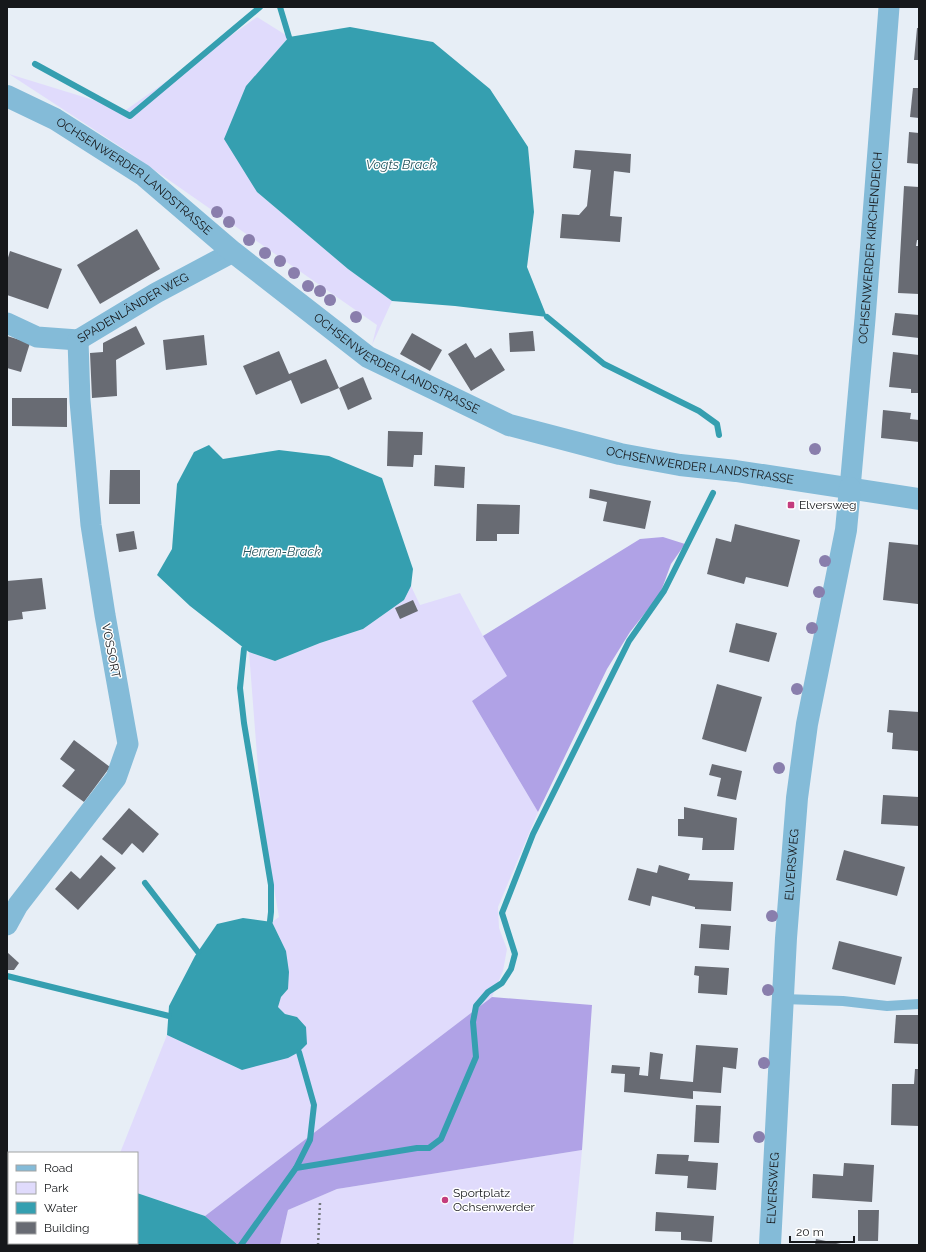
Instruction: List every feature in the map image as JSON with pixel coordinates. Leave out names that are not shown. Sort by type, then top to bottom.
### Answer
[{"type":"street","name":"OCHSENWERDER KIRCHENDEICH","points":[[850,488],[866,318],[889,7]]},
{"type":"street","name":"OCHSENWERDER LANDSTRASSE","points":[[7,96],[55,119],[143,175],[233,252],[368,357],[509,425],[620,454],[680,465],[736,471],[919,499]]},
{"type":"street","name":"SPADENLÄNDER WEG","points":[[7,323],[37,337],[78,340],[156,293],[233,252]]},
{"type":"street","name":"VOSSORT","points":[[7,925],[18,905],[116,778],[128,744],[105,615],[92,525],[80,401],[78,340]]},
{"type":"street","name":"ELVERSWEG","points":[[770,1245],[786,938],[797,798],[807,724],[846,530],[850,488]]},
{"type":"lane","points":[[783,998],[854,1002],[887,1006],[919,1004]]},
{"type":"path","points":[[318,1245],[320,1203]]},
{"type":"green space","points":[[257,17],[289,37],[246,86],[257,192],[348,269],[392,301],[372,345],[377,325],[130,153],[9,74],[126,110]]},
{"type":"green space","points":[[411,586],[420,605],[460,593],[483,636],[508,676],[472,701],[538,812],[498,907],[499,928],[507,949],[503,971],[492,997],[205,1216],[138,1193],[138,1152],[120,1152],[167,1035],[242,1070],[297,1017],[285,1014],[278,1007],[281,997],[288,989],[286,951],[272,922],[279,917],[262,820],[249,652],[275,661],[320,643],[363,629],[404,600]]},
{"type":"green space","name":"Sportplatz Ochsenwerder","points":[[582,1150],[573,1245],[280,1245],[288,1210],[337,1189]]},
{"type":"shaded area","points":[[663,537],[685,544],[671,564],[660,594],[630,632],[607,669],[538,812],[472,701],[507,676],[483,636],[640,539]]},
{"type":"shaded area","points":[[492,997],[592,1005],[582,1150],[337,1189],[288,1210],[280,1245],[238,1245],[205,1216]]},
{"type":"water","name":"Vogts Brack","points":[[350,27],[433,42],[490,89],[528,147],[534,212],[527,267],[547,317],[455,306],[392,301],[348,269],[257,192],[224,139],[246,86],[289,37]]},
{"type":"water","name":"Herren-Brack","points":[[209,445],[223,459],[279,450],[329,456],[382,478],[413,569],[411,586],[404,600],[363,629],[320,643],[275,661],[249,652],[190,606],[157,575],[172,549],[177,484],[194,452]]},
{"type":"water","points":[[243,918],[272,922],[286,951],[289,972],[288,989],[281,997],[278,1007],[285,1014],[297,1017],[306,1027],[307,1044],[299,1052],[288,1058],[242,1070],[167,1035],[169,1006],[195,956],[217,924]]},
{"type":"water","points":[[138,1193],[205,1216],[238,1245],[7,1245],[8,1232],[8,1244],[138,1244]]},
{"type":"building","points":[[917,28],[919,28],[919,60],[914,60]]},
{"type":"building","points":[[913,88],[919,88],[919,118],[910,117]]},
{"type":"building","points":[[909,132],[919,133],[919,164],[907,163]]},
{"type":"building","points":[[575,150],[631,154],[630,173],[614,171],[610,216],[622,217],[620,242],[560,238],[562,214],[579,215],[587,206],[591,170],[573,168]]},
{"type":"building","points":[[904,186],[919,187],[919,240],[917,240],[916,246],[919,246],[919,294],[898,293]]},
{"type":"building","points":[[137,229],[160,269],[100,304],[77,265]]},
{"type":"building","points":[[10,251],[62,269],[48,309],[7,295],[7,261]]},
{"type":"building","points":[[895,313],[919,315],[919,338],[892,335]]},
{"type":"building","points":[[136,326],[145,344],[116,360],[117,396],[92,398],[90,353],[103,352],[103,343]]},
{"type":"building","points":[[533,331],[535,351],[510,352],[509,333]]},
{"type":"building","points":[[412,333],[442,350],[430,371],[400,354]]},
{"type":"building","points":[[204,335],[207,365],[166,370],[163,340]]},
{"type":"building","points":[[7,336],[30,343],[21,372],[7,368]]},
{"type":"building","points":[[466,343],[475,358],[491,348],[505,370],[471,391],[448,354]]},
{"type":"building","points":[[279,351],[289,374],[326,359],[339,388],[301,404],[291,380],[256,395],[243,366]]},
{"type":"building","points":[[893,352],[919,355],[919,393],[911,393],[911,389],[889,387]]},
{"type":"building","points":[[363,377],[372,399],[348,410],[339,388]]},
{"type":"building","points":[[12,398],[67,398],[67,427],[12,426]]},
{"type":"building","points":[[883,410],[911,413],[910,419],[919,420],[919,442],[881,438]]},
{"type":"building","points":[[388,431],[423,432],[422,455],[414,455],[413,467],[387,466]]},
{"type":"building","points":[[435,465],[465,467],[464,488],[434,486]]},
{"type":"building","points":[[110,470],[140,470],[140,504],[109,504]]},
{"type":"building","points":[[590,489],[651,501],[645,529],[603,521],[607,502],[589,498]]},
{"type":"building","points":[[477,504],[520,505],[519,534],[497,534],[497,541],[476,541]]},
{"type":"building","points":[[735,524],[800,540],[788,587],[746,577],[744,584],[707,574],[716,538],[731,542]]},
{"type":"building","points":[[134,531],[137,549],[119,552],[116,534]]},
{"type":"building","points":[[889,542],[919,545],[918,604],[883,600]]},
{"type":"building","points":[[42,578],[46,609],[22,612],[23,619],[7,621],[7,581]]},
{"type":"building","points":[[413,600],[418,611],[400,619],[395,608]]},
{"type":"building","points":[[736,623],[777,633],[769,662],[729,652]]},
{"type":"building","points":[[717,684],[762,697],[746,752],[702,739]]},
{"type":"building","points":[[889,710],[919,712],[919,751],[892,749],[893,733],[887,732]]},
{"type":"building","points":[[74,740],[110,767],[84,802],[62,786],[75,770],[60,759]]},
{"type":"building","points":[[712,764],[742,771],[736,800],[717,796],[721,778],[709,775]]},
{"type":"building","points":[[883,795],[919,797],[919,826],[881,824]]},
{"type":"building","points":[[684,807],[737,818],[734,850],[702,850],[703,838],[678,836],[678,819],[684,819]]},
{"type":"building","points":[[129,808],[159,834],[143,853],[132,843],[122,855],[102,839]]},
{"type":"building","points":[[844,850],[905,867],[897,896],[836,880]]},
{"type":"building","points":[[101,855],[116,868],[78,910],[55,889],[71,871],[80,879]]},
{"type":"building","points":[[659,865],[690,874],[688,880],[733,882],[731,911],[695,909],[695,907],[652,896],[650,906],[628,900],[637,868],[657,873]]},
{"type":"building","points":[[701,924],[731,926],[729,950],[699,948]]},
{"type":"building","points":[[839,941],[902,957],[895,985],[832,969]]},
{"type":"building","points":[[7,952],[19,963],[14,970],[7,970]]},
{"type":"building","points":[[695,966],[729,968],[727,995],[698,993],[699,976],[694,975]]},
{"type":"building","points":[[896,1015],[919,1015],[919,1044],[894,1043]]},
{"type":"building","points":[[696,1045],[738,1048],[736,1069],[723,1067],[721,1093],[693,1091],[693,1099],[624,1092],[625,1074],[611,1073],[612,1065],[640,1067],[639,1075],[648,1076],[650,1052],[663,1054],[660,1079],[693,1082]]},
{"type":"building","points":[[915,1069],[919,1069],[919,1126],[891,1125],[892,1084],[914,1084]]},
{"type":"building","points":[[696,1105],[721,1106],[719,1143],[694,1142]]},
{"type":"building","points":[[657,1154],[689,1155],[688,1161],[718,1163],[716,1190],[687,1188],[688,1176],[655,1174]]},
{"type":"building","points":[[844,1163],[874,1165],[872,1202],[812,1198],[813,1174],[843,1176]]},
{"type":"building","points":[[858,1210],[879,1210],[878,1241],[858,1241]]},
{"type":"building","points":[[656,1212],[714,1216],[712,1242],[681,1240],[681,1232],[655,1231]]},
{"type":"building","points":[[816,1239],[841,1244],[841,1245],[815,1245]]},
{"type":"waterway","points":[[35,64],[130,116],[260,7]]},
{"type":"waterway","points":[[280,7],[289,37]]},
{"type":"waterway","points":[[547,317],[604,364],[699,411],[717,424],[719,435]]},
{"type":"waterway","points":[[241,1245],[296,1168],[417,1148],[429,1148],[441,1139],[476,1057],[473,1022],[476,1006],[488,992],[502,983],[511,969],[515,954],[502,913],[533,834],[629,641],[664,591],[713,493]]},
{"type":"waterway","points":[[244,649],[240,688],[244,723],[271,885],[270,921]]},
{"type":"waterway","points":[[145,883],[198,952]]},
{"type":"waterway","points":[[7,976],[169,1016]]},
{"type":"waterway","points":[[296,1168],[310,1140],[314,1105],[299,1052]]},
{"type":"place","name":"Elversweg","points":[[791,505]]},
{"type":"place","name":"Sportplatz Ochsenwerder","points":[[445,1200]]}]
